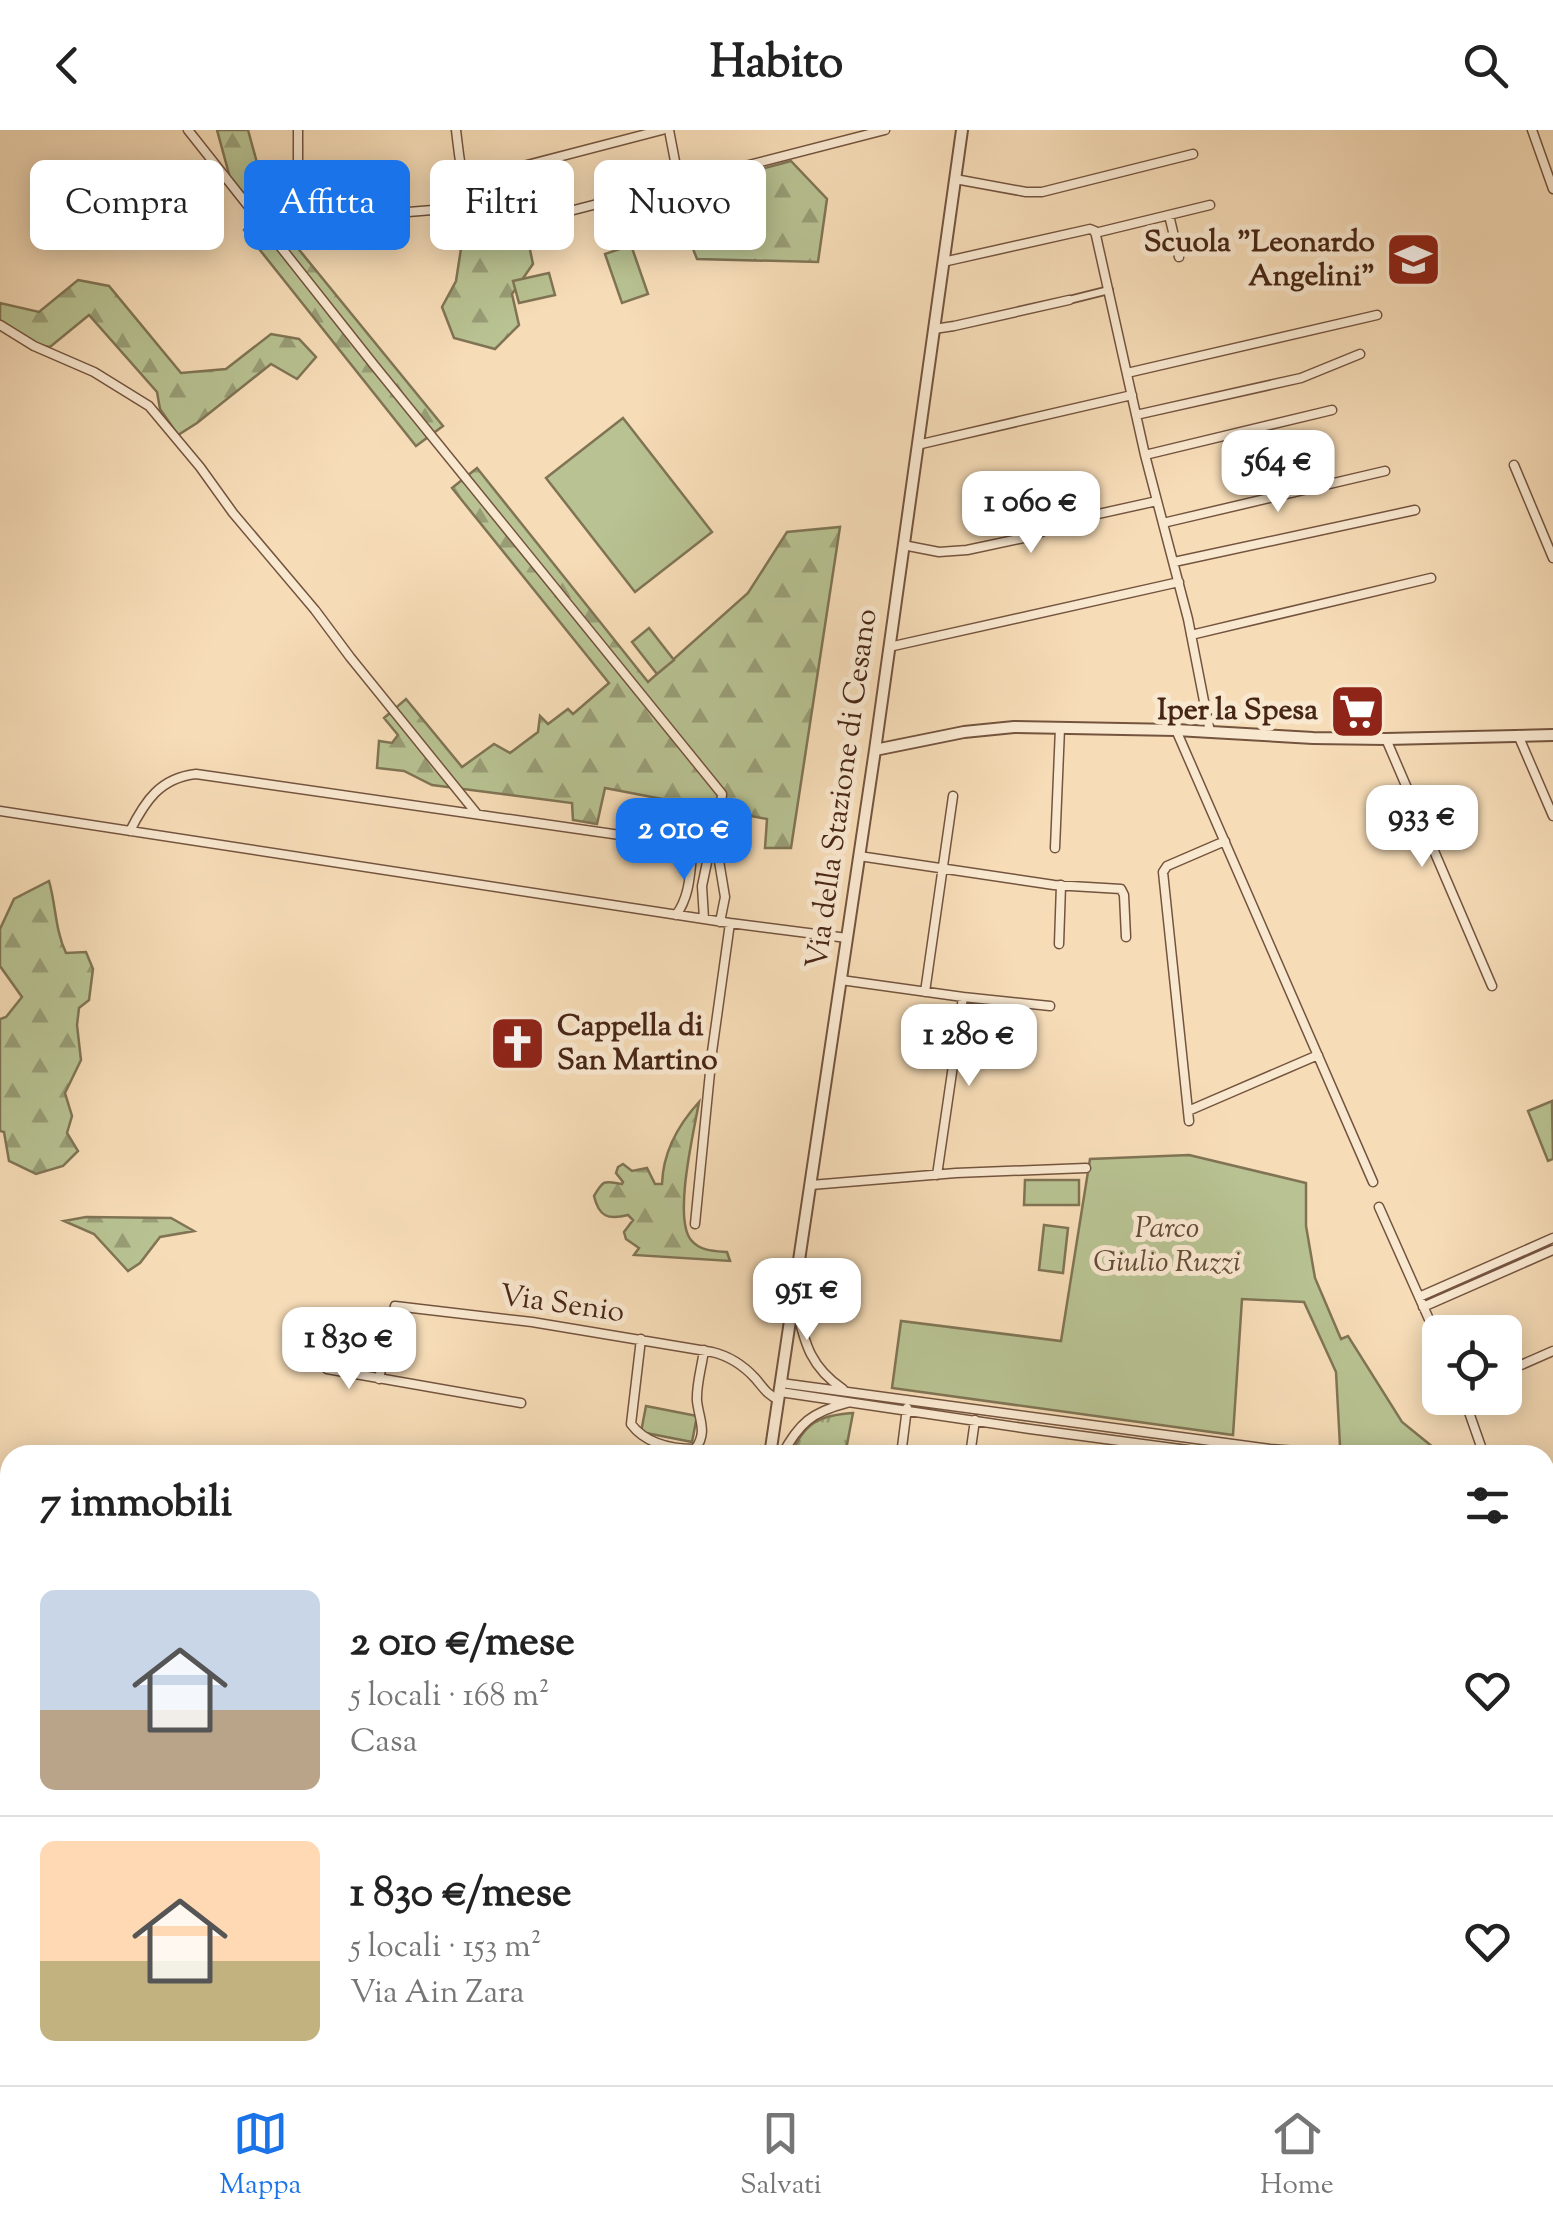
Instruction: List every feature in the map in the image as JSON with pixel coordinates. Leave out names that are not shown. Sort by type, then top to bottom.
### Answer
[{"type":"street","points":[[188,130],[722,794],[702,886],[704,919]]},
{"type":"street","points":[[298,130],[298,202],[310,216],[330,220],[430,210]]},
{"type":"street","points":[[456,130],[459,160]]},
{"type":"street","points":[[548,160],[666,130],[674,160]]},
{"type":"street","points":[[766,160],[885,130]]},
{"type":"street","name":"Via della Stazione di Cesano","points":[[772,1445],[962,130]]},
{"type":"street","points":[[1532,130],[1553,189]]},
{"type":"street","points":[[955,180],[1038,193],[1193,154]]},
{"type":"street","points":[[943,262],[1210,205]]},
{"type":"street","points":[[1169,215],[1179,258]]},
{"type":"street","points":[[1096,232],[1145,455],[1179,582],[1210,732]]},
{"type":"street","points":[[934,329],[1109,290]]},
{"type":"street","points":[[1127,374],[1377,315]]},
{"type":"street","points":[[0,325],[34,346],[94,372],[149,406],[477,814]]},
{"type":"street","points":[[1136,415],[1301,378],[1360,354]]},
{"type":"street","points":[[917,445],[1132,396]]},
{"type":"street","points":[[1145,455],[1332,410]]},
{"type":"street","points":[[1514,465],[1553,558]]},
{"type":"street","points":[[1163,523],[1385,471]]},
{"type":"street","points":[[903,545],[957,552],[1033,536],[1058,523],[1157,501]]},
{"type":"street","points":[[1174,562],[1416,510]]},
{"type":"street","points":[[1191,635],[1430,578]]},
{"type":"street","points":[[889,647],[1179,582]]},
{"type":"street","points":[[875,750],[993,728],[1176,730],[1386,739],[1553,734]]},
{"type":"street","points":[[1055,848],[1060,728]]},
{"type":"street","points":[[1176,730],[1373,1182]]},
{"type":"street","points":[[1518,735],[1553,816]]},
{"type":"street","points":[[1386,739],[1492,986]]},
{"type":"street","points":[[130,831],[157,789],[174,779],[196,774],[713,849]]},
{"type":"street","points":[[925,992],[954,796]]},
{"type":"street","points":[[0,811],[848,938]]},
{"type":"street","points":[[1225,841],[1167,866],[1163,872],[1189,1116],[1318,1056]]},
{"type":"street","points":[[676,915],[688,891],[693,846]]},
{"type":"street","points":[[695,1224],[724,922],[725,897],[713,849]]},
{"type":"street","points":[[859,856],[943,870],[1123,890],[1126,937]]},
{"type":"street","points":[[1058,944],[1060,885]]},
{"type":"street","points":[[841,980],[1050,1006]]},
{"type":"street","points":[[937,1174],[963,997]]},
{"type":"street","points":[[811,1185],[937,1174],[1086,1168]]},
{"type":"street","points":[[1378,1206],[1427,1315]]},
{"type":"street","points":[[1421,1302],[1553,1238]]},
{"type":"street","points":[[1421,1302],[1553,1250]]},
{"type":"street","points":[[794,1297],[813,1360],[821,1372],[847,1391]]},
{"type":"street","name":"Via Senio","points":[[379,1379],[395,1306],[532,1322],[704,1350],[733,1360],[750,1373],[768,1396],[780,1392]]},
{"type":"street","points":[[641,1339],[630,1424],[646,1441],[665,1445]]},
{"type":"street","points":[[699,1445],[703,1432],[697,1399],[704,1350]]},
{"type":"street","points":[[1522,1365],[1553,1351]]},
{"type":"street","points":[[327,1368],[521,1403]]},
{"type":"street","points":[[780,1392],[847,1391],[1241,1445]]},
{"type":"street","points":[[780,1392],[1154,1445]]},
{"type":"street","points":[[902,1445],[908,1399]]},
{"type":"street","points":[[787,1445],[803,1424],[824,1409],[852,1402]]},
{"type":"street","points":[[971,1445],[977,1408]]},
{"type":"street","points":[[1470,1415],[1481,1445]]},
{"type":"street","points":[[37,2085],[46,2085]]},
{"type":"green space","points":[[217,130],[248,130],[256,160],[244,160],[244,193],[232,185]]},
{"type":"green space","points":[[791,161],[827,199],[818,262],[697,259],[693,250],[766,250],[766,168]]},
{"type":"green space","points":[[260,250],[299,250],[443,426],[416,446]]},
{"type":"green space","points":[[461,250],[530,250],[533,264],[512,294],[519,325],[495,349],[454,338],[442,307],[456,281]]},
{"type":"green space","points":[[633,250],[648,294],[622,303],[605,254]]},
{"type":"green space","points":[[549,273],[555,295],[519,303],[513,281]]},
{"type":"green space","points":[[78,280],[109,286],[181,373],[226,369],[271,334],[299,339],[316,357],[297,379],[271,364],[178,435],[160,409],[157,392],[89,315],[50,347],[28,343],[0,320],[0,303],[39,312]]},
{"type":"green space","points":[[623,418],[712,532],[635,592],[546,478]]},
{"type":"green space","points":[[477,468],[648,682],[748,593],[787,532],[840,527],[791,848],[765,848],[767,819],[605,788],[597,824],[573,820],[572,803],[432,785],[404,771],[377,768],[379,741],[392,743],[398,735],[384,718],[406,699],[462,767],[494,744],[510,753],[538,732],[540,716],[548,724],[568,709],[573,714],[609,683],[452,488]]},
{"type":"green space","points":[[649,628],[674,660],[657,674],[632,642]]},
{"type":"green space","points":[[49,881],[66,953],[86,952],[93,969],[89,1000],[79,1008],[81,1060],[65,1093],[72,1116],[67,1133],[78,1151],[63,1166],[36,1174],[9,1161],[4,1132],[0,1131],[0,1019],[22,997],[0,966],[0,929],[14,899]]},
{"type":"green space","points":[[1552,1101],[1553,1159],[1548,1161],[1528,1111]]},
{"type":"green space","points":[[699,1102],[686,1174],[686,1229],[695,1244],[727,1252],[730,1261],[634,1255],[639,1248],[626,1239],[624,1232],[633,1220],[628,1215],[605,1215],[594,1196],[605,1182],[622,1184],[616,1173],[623,1164],[632,1171],[647,1168],[655,1184],[662,1184],[673,1140]]},
{"type":"green space","name":"Parco Giulio Ruzzi","points":[[1189,1155],[1306,1183],[1306,1226],[1315,1278],[1341,1339],[1348,1336],[1402,1422],[1430,1445],[1340,1445],[1336,1372],[1304,1302],[1242,1299],[1233,1435],[892,1388],[901,1321],[1061,1341],[1090,1159]]},
{"type":"green space","points":[[1025,1180],[1079,1180],[1079,1205],[1024,1205]]},
{"type":"green space","points":[[86,1217],[171,1218],[194,1231],[160,1237],[140,1263],[128,1271],[94,1234],[64,1221]]},
{"type":"green space","points":[[1044,1225],[1068,1228],[1063,1273],[1039,1270]]},
{"type":"green space","points":[[646,1406],[697,1416],[692,1442],[641,1432]]},
{"type":"green space","points":[[853,1413],[847,1445],[796,1445],[807,1428],[831,1416]]},
{"type":"place","name":"Scuola \"Leonardo Angelini\"","points":[[1414,260]]},
{"type":"place","name":"Iper la Spesa","points":[[1357,711]]},
{"type":"place","name":"Cappella di San Martino","points":[[518,1044]]}]
